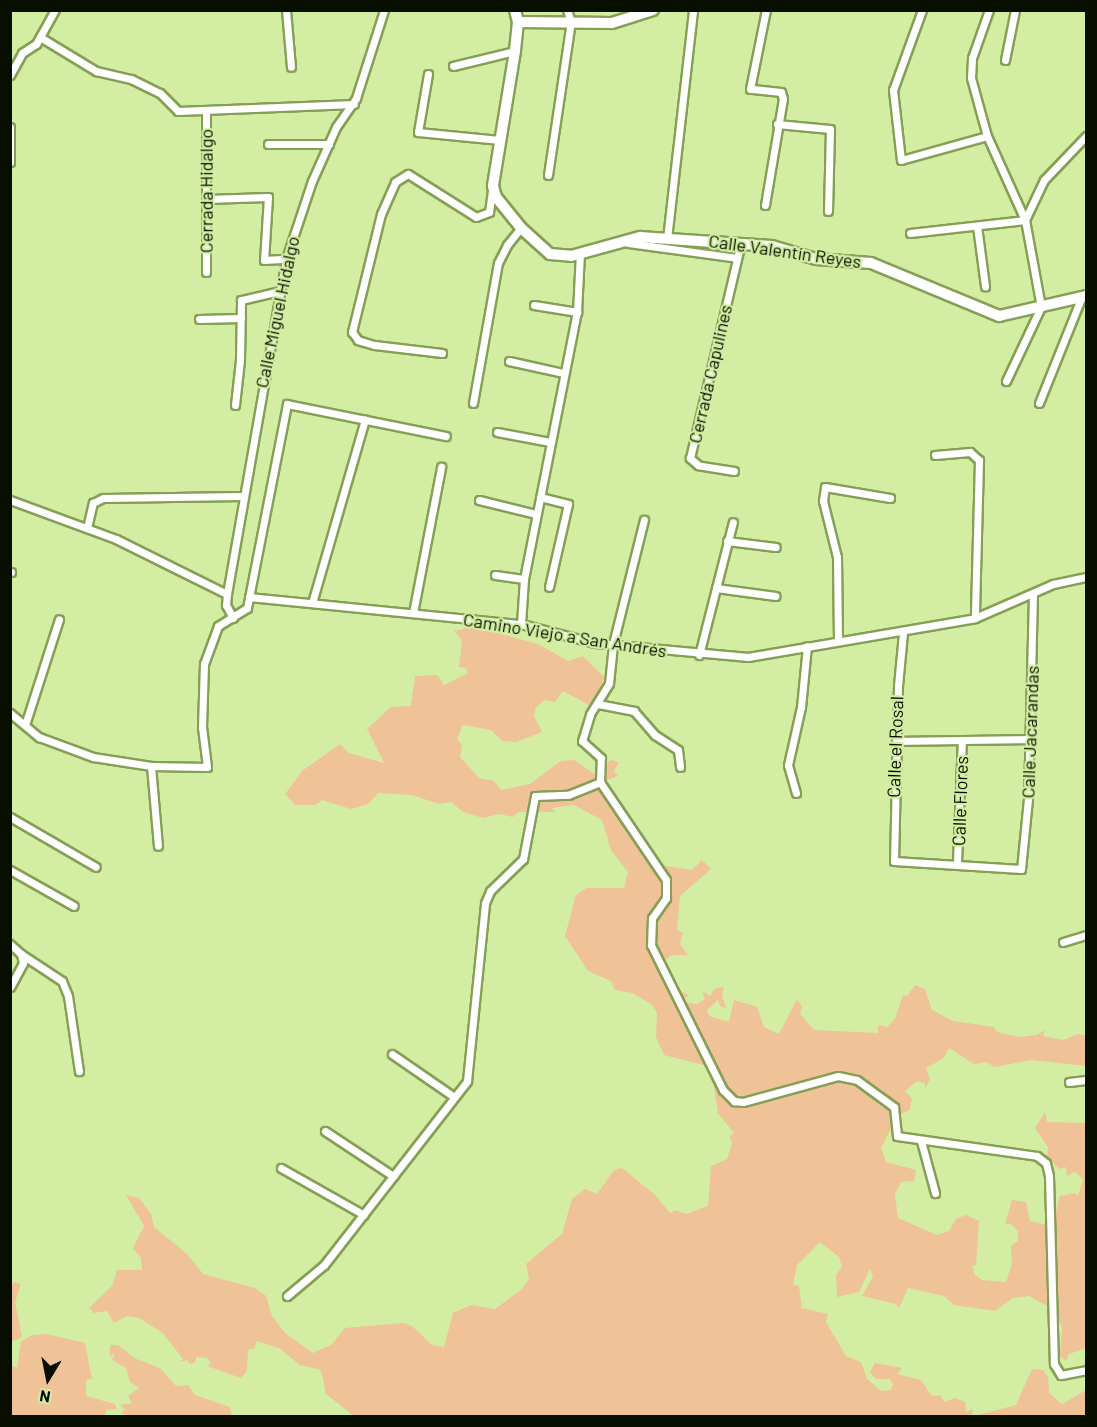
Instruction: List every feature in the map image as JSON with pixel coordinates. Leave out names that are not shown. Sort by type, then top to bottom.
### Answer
[{"type":"street","points":[[10,75],[22,53],[40,37],[55,10]]},
{"type":"street","points":[[286,10],[291,67]]},
{"type":"street","name":"Calle Miguel Hidalgo","points":[[226,594],[286,259],[329,144],[354,104],[384,10]]},
{"type":"street","points":[[548,175],[571,22],[567,10]]},
{"type":"street","points":[[442,353],[374,345],[358,340],[352,332],[381,214],[394,182],[408,174],[476,217],[484,217],[489,212],[515,51],[517,16],[571,22],[612,23],[653,10]]},
{"type":"street","points":[[667,238],[693,10]]},
{"type":"street","points":[[765,205],[781,92],[750,89],[766,10]]},
{"type":"street","points":[[922,10],[893,90],[901,160],[987,136]]},
{"type":"street","points":[[989,10],[972,58],[971,78],[987,136],[1025,220],[1041,307],[1006,381]]},
{"type":"street","points":[[1005,60],[1015,10]]},
{"type":"street","points":[[40,37],[96,71],[131,79],[160,93],[178,111],[354,104]]},
{"type":"street","points":[[453,66],[515,51]]},
{"type":"street","points":[[428,74],[418,132],[500,140]]},
{"type":"street","name":"Cerrada Hidalgo","points":[[206,110],[206,272]]},
{"type":"street","points":[[777,124],[830,129],[828,212]]},
{"type":"street","points":[[10,127],[10,162]]},
{"type":"street","points":[[1025,220],[1044,180],[1086,136]]},
{"type":"street","points":[[268,144],[329,144]]},
{"type":"street","name":"Calle Valentín Reyes","points":[[493,186],[496,197],[521,228],[550,254],[580,252],[616,241],[640,237],[772,246],[816,260],[871,263],[999,316],[1084,296]]},
{"type":"street","points":[[206,198],[268,197],[264,260],[286,259]]},
{"type":"street","points":[[910,233],[1025,220]]},
{"type":"street","points":[[977,226],[986,286]]},
{"type":"street","points":[[473,403],[498,263],[507,245],[521,228]]},
{"type":"street","points":[[616,241],[737,258]]},
{"type":"street","name":"Cerrada Capulines","points":[[734,471],[698,465],[690,458],[741,243]]},
{"type":"street","points":[[521,624],[524,579],[563,373],[577,312],[580,252]]},
{"type":"street","points":[[235,405],[241,300],[279,291]]},
{"type":"street","points":[[1039,404],[1084,296]]},
{"type":"street","points":[[534,304],[577,312]]},
{"type":"street","points":[[199,319],[241,318]]},
{"type":"street","points":[[509,361],[563,373]]},
{"type":"street","points":[[10,713],[59,747],[151,766],[207,767],[202,727],[204,664],[218,626],[247,608],[287,404],[446,436]]},
{"type":"street","points":[[312,603],[365,419]]},
{"type":"street","points":[[497,432],[550,442]]},
{"type":"street","points":[[935,455],[970,452],[980,460],[975,618]]},
{"type":"street","points":[[413,613],[441,467]]},
{"type":"street","points":[[838,640],[837,557],[823,501],[825,486],[890,498]]},
{"type":"street","points":[[87,528],[93,503],[103,498],[242,496]]},
{"type":"street","points":[[540,497],[568,504],[549,587]]},
{"type":"street","points":[[10,500],[87,528],[226,594],[226,605],[233,618]]},
{"type":"street","points":[[479,500],[536,514]]},
{"type":"street","points":[[644,520],[613,645],[609,683],[585,726],[582,741],[601,759],[600,782],[666,880],[666,898],[652,918],[651,945],[723,1090],[734,1101],[743,1102],[838,1076],[856,1080],[894,1107],[897,1136],[1037,1156],[1046,1163],[1054,1364],[1061,1375],[1086,1370]]},
{"type":"street","points":[[699,655],[733,522]]},
{"type":"street","points":[[728,541],[776,548]]},
{"type":"street","points":[[495,575],[524,579]]},
{"type":"street","name":"Camino Viejo a San Andrés","points":[[249,597],[521,624],[613,645],[699,655],[748,657],[838,640],[903,633],[975,618],[1033,595],[1053,584],[1086,577]]},
{"type":"street","points":[[716,588],[775,596]]},
{"type":"street","name":"Calle Jacarandas","points":[[957,862],[1023,868],[1031,739],[1033,595]]},
{"type":"street","points":[[25,725],[59,619]]},
{"type":"street","name":"Calle el Rosal","points":[[903,633],[896,741],[894,861],[957,862]]},
{"type":"street","points":[[796,793],[788,765],[801,707],[807,646]]},
{"type":"street","points":[[598,704],[634,711],[655,735],[678,750],[680,766]]},
{"type":"street","points":[[896,741],[1031,739]]},
{"type":"street","name":"Calle Flores","points":[[957,862],[962,740]]},
{"type":"street","points":[[151,766],[158,846]]},
{"type":"street","points":[[287,1296],[324,1265],[467,1081],[485,903],[490,891],[523,859],[536,796],[568,795],[600,782]]},
{"type":"street","points":[[10,817],[96,867]]},
{"type":"street","points":[[10,870],[74,906]]},
{"type":"street","points":[[1063,942],[1086,935]]},
{"type":"street","points":[[10,944],[62,981],[68,996],[79,1071]]},
{"type":"street","points":[[10,987],[23,963],[21,954]]},
{"type":"street","points":[[392,1054],[454,1097]]},
{"type":"street","points":[[1069,1082],[1086,1080]]},
{"type":"street","points":[[325,1131],[393,1176]]},
{"type":"street","points":[[921,1141],[935,1193]]},
{"type":"street","points":[[281,1168],[364,1215]]},
{"type":"shaded area","points":[[464,617],[482,629],[538,644],[568,661],[583,656],[604,677],[594,708],[563,691],[555,702],[545,700],[536,707],[534,716],[542,732],[516,742],[502,741],[491,730],[463,725],[457,738],[462,745],[460,757],[479,778],[494,781],[501,790],[530,784],[561,761],[574,760],[599,777],[608,772],[605,768],[610,760],[619,762],[614,771],[618,776],[602,782],[624,829],[665,866],[692,870],[702,860],[711,869],[680,896],[677,931],[683,932],[680,944],[688,955],[672,955],[662,962],[661,971],[671,975],[666,978],[676,990],[689,995],[681,1002],[697,1004],[705,999],[702,991],[710,996],[714,989],[724,987],[722,996],[726,1008],[720,1006],[718,1000],[707,1010],[709,1016],[729,1022],[734,1000],[757,1007],[764,1027],[779,1034],[797,999],[802,1007],[800,1014],[814,1030],[878,1033],[878,1025],[887,1027],[895,1019],[903,995],[907,996],[915,985],[925,989],[932,1010],[953,1021],[994,1027],[997,1032],[1019,1037],[1037,1035],[1044,1030],[1043,1036],[1063,1040],[1078,1034],[1086,1036],[1086,1066],[1031,1060],[994,1067],[987,1062],[974,1064],[949,1048],[944,1058],[926,1068],[930,1079],[925,1089],[925,1083],[917,1081],[905,1091],[912,1098],[910,1110],[891,1119],[894,1122],[881,1148],[886,1162],[916,1170],[914,1181],[901,1182],[895,1194],[898,1218],[937,1235],[949,1231],[956,1219],[966,1215],[979,1221],[976,1265],[972,1266],[975,1275],[982,1280],[1006,1282],[1012,1264],[1011,1246],[1018,1241],[1018,1231],[1011,1224],[1005,1224],[1012,1200],[1026,1202],[1030,1221],[1052,1226],[1060,1196],[1075,1193],[1078,1196],[1083,1179],[1075,1172],[1067,1176],[1066,1167],[1059,1169],[1047,1156],[1048,1147],[1035,1128],[1045,1112],[1047,1122],[1086,1123],[1086,1348],[1069,1354],[1066,1361],[1060,1356],[1062,1327],[1049,1307],[1029,1296],[1013,1298],[995,1311],[954,1305],[944,1296],[908,1288],[899,1308],[896,1304],[862,1296],[873,1277],[870,1269],[859,1292],[837,1297],[836,1275],[842,1267],[839,1257],[820,1242],[797,1265],[793,1285],[799,1286],[802,1307],[797,1307],[828,1314],[826,1322],[846,1356],[861,1362],[867,1379],[881,1391],[891,1390],[893,1384],[890,1379],[876,1379],[870,1372],[875,1363],[902,1368],[897,1374],[921,1380],[932,1396],[940,1395],[944,1402],[955,1398],[965,1402],[966,1412],[973,1409],[972,1416],[354,1416],[326,1394],[321,1370],[300,1365],[279,1348],[256,1341],[255,1348],[248,1350],[247,1371],[241,1378],[207,1366],[211,1363],[207,1358],[196,1357],[195,1363],[190,1364],[187,1360],[179,1362],[183,1359],[163,1333],[139,1318],[127,1316],[114,1323],[107,1311],[93,1313],[90,1308],[86,1311],[112,1286],[117,1270],[142,1270],[141,1258],[133,1248],[144,1226],[126,1195],[139,1198],[151,1214],[154,1227],[187,1254],[203,1274],[255,1288],[266,1296],[272,1316],[285,1333],[313,1353],[331,1345],[345,1328],[403,1323],[412,1326],[432,1345],[444,1347],[453,1313],[471,1305],[495,1309],[522,1289],[529,1279],[526,1264],[562,1234],[572,1199],[585,1189],[597,1194],[614,1170],[622,1168],[655,1195],[670,1213],[675,1210],[686,1214],[708,1206],[711,1166],[727,1159],[732,1144],[730,1136],[734,1133],[718,1113],[711,1067],[664,1055],[656,1037],[657,1013],[651,1004],[632,993],[615,990],[611,981],[588,971],[565,936],[576,895],[587,888],[624,888],[628,872],[611,850],[602,820],[574,805],[552,808],[555,812],[518,812],[513,817],[499,814],[483,818],[463,812],[451,802],[439,804],[412,795],[378,793],[368,804],[351,809],[322,800],[315,805],[295,805],[285,794],[302,771],[340,744],[349,753],[384,763],[367,729],[391,707],[411,706],[415,676],[437,675],[444,685],[468,673],[466,668],[459,667],[462,640],[454,631],[464,629]]},
{"type":"shaded area","points":[[14,1282],[21,1284],[15,1302],[22,1337],[11,1342],[11,1287]]},
{"type":"shaded area","points":[[47,1334],[85,1343],[92,1379],[86,1380],[86,1396],[115,1404],[117,1409],[107,1410],[104,1416],[11,1416],[11,1365],[17,1368],[21,1342],[32,1335]]},
{"type":"shaded area","points":[[110,1345],[118,1345],[134,1358],[160,1368],[176,1386],[188,1385],[195,1395],[230,1407],[232,1416],[129,1416],[121,1413],[125,1410],[120,1405],[132,1403],[128,1396],[139,1388],[130,1382],[126,1368],[112,1360],[115,1352],[110,1357]]},
{"type":"shaded area","points":[[1032,1369],[1043,1370],[1048,1377],[1049,1393],[1062,1404],[1086,1390],[1086,1416],[974,1416],[1016,1405]]}]
